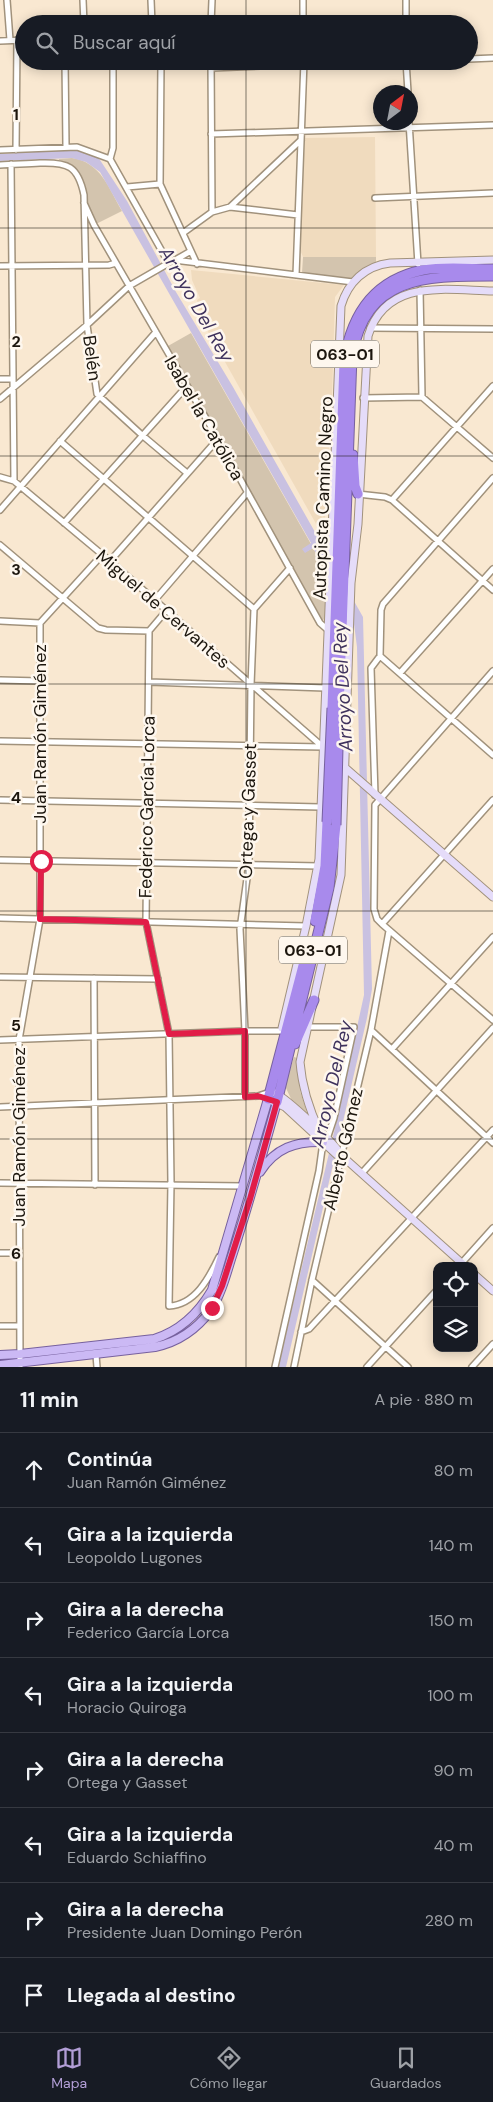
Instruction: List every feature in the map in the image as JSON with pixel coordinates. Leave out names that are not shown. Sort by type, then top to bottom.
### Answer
[{"type":"highway","name":"Autopista Camino Negro","points":[[273,1097],[329,888],[339,606],[338,549],[344,362],[347,340],[360,312],[381,288],[406,275],[441,268],[493,269]]},
{"type":"highway","name":"Autopista Camino Negro","points":[[338,549],[354,344],[365,319],[378,302],[395,289],[414,280],[446,276],[493,277]]},
{"type":"highway","points":[[349,411],[355,486],[358,494]]},
{"type":"highway","points":[[280,1072],[314,1000]]},
{"type":"highway","points":[[280,1072],[276,1057],[282,1031]]},
{"type":"main road","name":"063-01","points":[[0,1365],[20,1366],[167,1345],[187,1334],[205,1317],[212,1308],[222,1286],[256,1178],[273,1097]]},
{"type":"main road","name":"063-01","points":[[0,1355],[154,1339],[185,1324],[208,1298],[273,1097]]},
{"type":"main road","points":[[256,1178],[264,1165],[284,1148],[307,1141],[327,1142]]},
{"type":"street","points":[[7,0],[10,40]]},
{"type":"street","points":[[83,0],[84,15]]},
{"type":"street","points":[[151,0],[152,15]]},
{"type":"street","points":[[211,15],[212,0]]},
{"type":"street","points":[[303,0],[303,15]]},
{"type":"street","points":[[406,0],[406,15]]},
{"type":"street","points":[[0,41],[15,40]]},
{"type":"street","points":[[478,59],[493,58]]},
{"type":"street","points":[[16,150],[17,70]]},
{"type":"street","points":[[65,70],[66,146]]},
{"type":"street","points":[[110,159],[113,148],[113,70]]},
{"type":"street","points":[[161,70],[160,184],[197,264]]},
{"type":"street","points":[[211,70],[212,212]]},
{"type":"street","points":[[296,275],[304,70]]},
{"type":"street","points":[[407,70],[408,85]]},
{"type":"street","points":[[418,129],[493,125]]},
{"type":"street","points":[[211,134],[373,130]]},
{"type":"street","points":[[409,130],[418,264]]},
{"type":"street","points":[[230,207],[301,140]]},
{"type":"street","points":[[0,150],[66,146],[86,149],[110,159],[168,262]]},
{"type":"street","points":[[0,165],[58,162],[67,166],[79,177],[84,203]]},
{"type":"street","points":[[10,164],[14,481]]},
{"type":"street","points":[[127,187],[160,184]]},
{"type":"street","points":[[375,198],[493,193]]},
{"type":"street","name":"Isabel la Católica","points":[[84,203],[320,623],[328,630]]},
{"type":"street","name":"Belén","points":[[84,203],[87,325],[96,391],[142,436],[187,473]]},
{"type":"street","points":[[183,233],[212,212],[230,207],[298,215]]},
{"type":"street","points":[[0,399],[87,325],[129,286],[168,262],[177,260],[191,251]]},
{"type":"street","points":[[177,260],[353,282]]},
{"type":"street","points":[[0,1040],[282,1031],[319,866],[330,590],[338,549],[340,313],[342,302],[353,282],[375,266],[390,263],[418,264],[493,260]]},
{"type":"street","points":[[0,266],[116,263]]},
{"type":"street","points":[[420,290],[422,397]]},
{"type":"street","points":[[327,1142],[313,1118],[302,1082],[300,1059],[309,1027],[341,875],[351,583],[358,524],[366,344],[370,328],[386,305],[404,294],[420,290],[493,291]]},
{"type":"street","points":[[370,328],[493,329]]},
{"type":"street","points":[[0,510],[156,332]]},
{"type":"street","points":[[0,379],[12,379]]},
{"type":"street","points":[[64,523],[187,386]]},
{"type":"street","points":[[392,500],[493,386]]},
{"type":"street","points":[[363,398],[422,397],[493,458]]},
{"type":"street","points":[[110,561],[218,439]]},
{"type":"street","points":[[60,441],[254,610],[290,568]]},
{"type":"street","name":"Miguel de Cervantes","points":[[0,477],[14,481],[110,561],[250,685],[323,746]]},
{"type":"street","points":[[493,478],[383,604],[381,610],[380,656],[371,668],[372,791],[375,805],[374,909],[377,919],[493,1020]]},
{"type":"street","points":[[154,601],[248,493]]},
{"type":"street","points":[[358,494],[385,497],[392,500],[493,590]]},
{"type":"street","points":[[0,545],[98,628],[106,630],[149,631],[166,611]]},
{"type":"street","name":"Juan Ramón Giménez","points":[[20,1366],[18,1254],[19,1040],[40,919],[40,623],[102,555]]},
{"type":"street","points":[[400,673],[493,569]]},
{"type":"street","name":"Ortega y Gasset","points":[[245,1097],[245,1031],[240,924],[249,864],[250,685],[254,610]]},
{"type":"street","points":[[0,621],[40,623]]},
{"type":"street","name":"Federico García Lorca","points":[[149,631],[146,922],[169,1034],[171,1183],[169,1306],[180,1305],[206,1284],[227,1239]]},
{"type":"street","points":[[380,656],[493,755]]},
{"type":"street","points":[[375,805],[493,671]]},
{"type":"street","points":[[0,680],[40,681]]},
{"type":"street","points":[[149,682],[325,688]]},
{"type":"street","points":[[0,741],[323,746],[345,768],[493,897]]},
{"type":"street","points":[[0,800],[320,807]]},
{"type":"street","points":[[382,924],[493,800]]},
{"type":"street","points":[[0,860],[319,866]]},
{"type":"street","points":[[0,918],[306,926]]},
{"type":"street","name":"Alberto Gómez","points":[[294,1367],[339,1153],[372,1030],[389,931]]},
{"type":"street","points":[[392,1049],[493,937]]},
{"type":"street","points":[[0,977],[158,979]]},
{"type":"street","points":[[94,978],[96,1185]]},
{"type":"street","points":[[275,1367],[319,1171],[334,1118],[354,1027],[309,1027]]},
{"type":"street","points":[[362,1173],[493,1028]]},
{"type":"street","points":[[372,1030],[493,1143]]},
{"type":"street","points":[[0,1107],[258,1096],[273,1097],[320,1132]]},
{"type":"street","points":[[273,1097],[362,1173],[458,1262]]},
{"type":"street","points":[[301,1332],[309,1330],[493,1130]]},
{"type":"street","points":[[0,1183],[96,1185],[171,1183],[243,1186]]},
{"type":"street","points":[[464,1262],[493,1228]]},
{"type":"street","points":[[0,1253],[18,1254]]},
{"type":"street","points":[[478,1278],[493,1291]]},
{"type":"street","points":[[312,1280],[408,1367]]},
{"type":"street","points":[[368,1367],[433,1294]]},
{"type":"street","points":[[0,1326],[19,1326]]},
{"type":"street","points":[[472,1367],[493,1344]]},
{"type":"street","points":[[96,1355],[97,1367]]},
{"type":"shaded area","points":[[375,137],[376,257],[303,257],[299,247],[305,138]]},
{"type":"shaded area","points":[[82,150],[92,153],[100,160],[127,201],[176,292],[233,387],[363,617],[372,989],[367,1018],[286,1367],[278,1367],[335,1128],[364,995],[357,647],[353,616],[313,548],[305,553],[302,549],[311,543],[100,172],[86,162],[72,158],[0,161],[0,154]]},
{"type":"shaded area","points":[[72,158],[90,165],[97,171],[122,211],[94,225],[74,171],[58,162],[59,159]]},
{"type":"shaded area","points":[[303,257],[376,257],[376,263],[352,279],[302,273]]},
{"type":"shaded area","points":[[191,270],[344,285],[335,297],[332,398],[324,538],[202,321],[213,321],[196,307],[198,304],[197,300],[200,298],[192,280]]},
{"type":"shaded area","points":[[191,333],[311,544],[303,549],[305,552],[313,548],[326,570],[325,616],[323,621],[168,346]]},
{"type":"shaded area","points":[[294,1057],[297,1058],[300,1091],[309,1119],[293,1103],[285,1086]]},
{"type":"route","points":[[41,861],[40,919],[146,922],[169,1034],[245,1031],[245,1097],[258,1096],[277,1102],[250,1199],[222,1286],[212,1308]]},
{"type":"water label","name":"Arroyo Del Rey","points":[[197,304]]},
{"type":"water label","name":"Arroyo Del Rey","points":[[342,687]]},
{"type":"water label","name":"Arroyo Del Rey","points":[[331,1084]]}]
